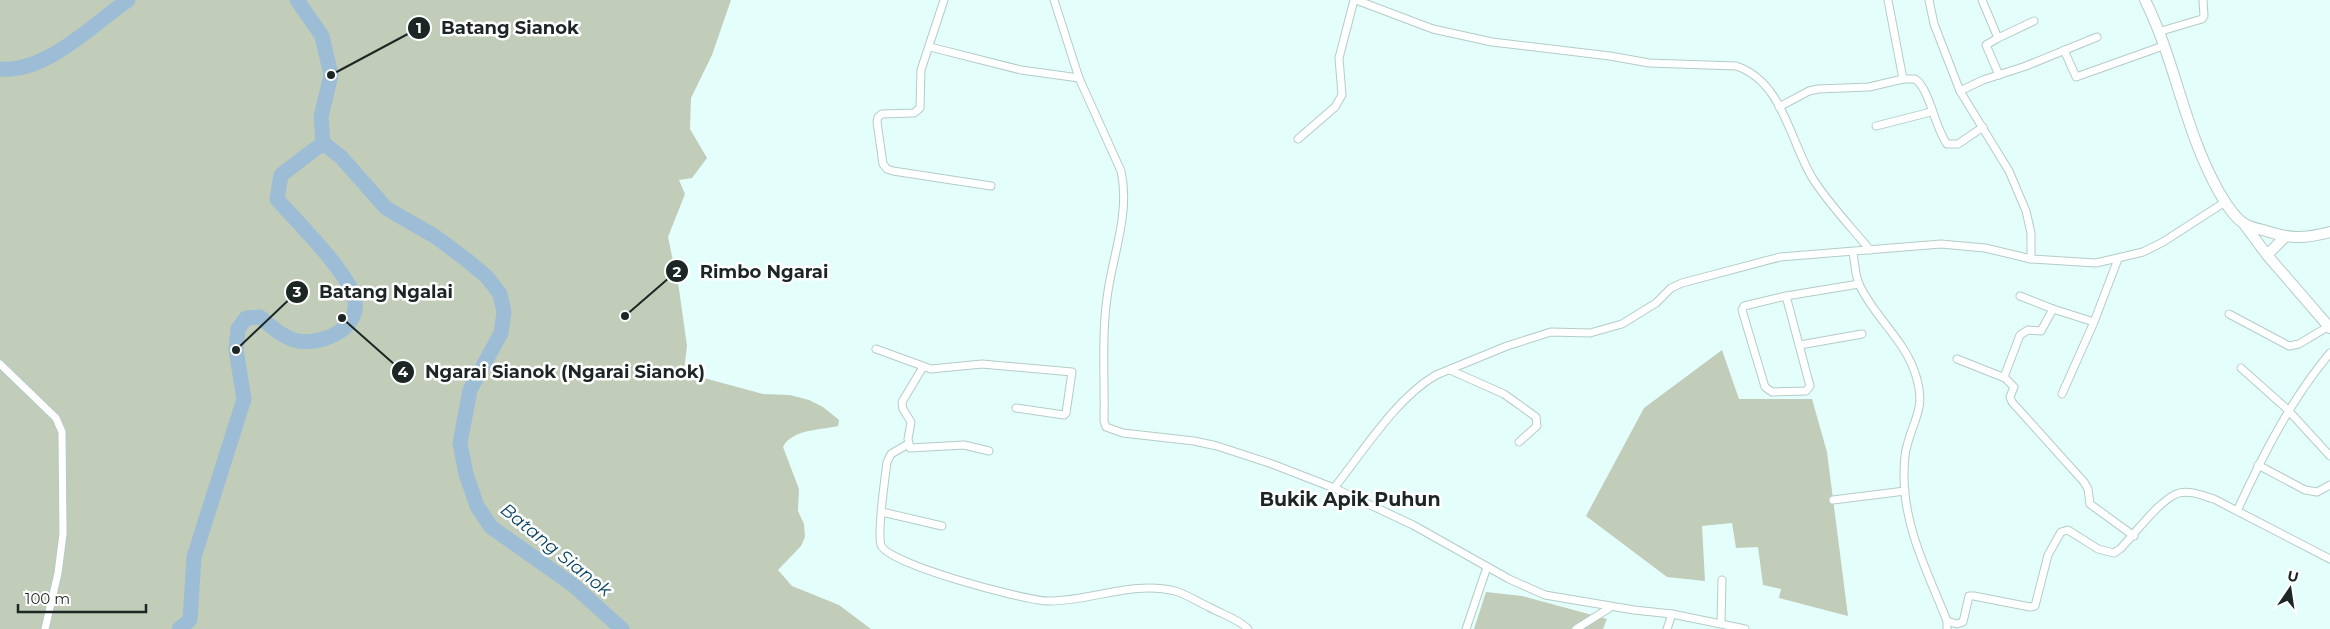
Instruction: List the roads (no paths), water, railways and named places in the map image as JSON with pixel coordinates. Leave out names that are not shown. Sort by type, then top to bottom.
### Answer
[{"type":"street","points":[[944,0],[921,70],[920,108],[914,113],[882,114],[876,122],[883,164],[893,171],[991,186]]},
{"type":"street","points":[[1054,0],[1080,78],[1122,171],[1124,183],[1124,203],[1105,314],[1104,421],[1106,427],[1123,433],[1194,441],[1217,446],[1334,488],[1413,525],[1487,567],[1545,595],[1611,607],[1672,614],[1745,629]]},
{"type":"street","points":[[1298,139],[1334,106],[1342,95],[1339,58],[1355,0],[1433,29],[1492,42],[1601,55],[1649,63],[1736,66],[1756,76],[1767,87],[1779,107],[1813,178],[1870,250]]},
{"type":"street","points":[[1888,0],[1903,79]]},
{"type":"street","points":[[1929,0],[1934,24],[1960,91],[2009,171],[2026,212],[2031,233],[2030,259]]},
{"type":"street","points":[[1982,0],[1998,38]]},
{"type":"street","points":[[2145,0],[2163,46],[2188,125],[2208,172],[2225,202],[2267,255],[2329,327],[2298,344],[2289,346],[2229,314]]},
{"type":"street","points":[[2158,32],[2202,19],[2204,16],[2203,0]]},
{"type":"street","points":[[2000,75],[1986,45],[2034,21]]},
{"type":"street","points":[[1960,91],[1983,80],[2097,37]]},
{"type":"street","points":[[2064,50],[2076,77],[2163,46]]},
{"type":"street","points":[[930,47],[1020,70],[1080,78]]},
{"type":"street","points":[[1779,107],[1809,91],[1869,87],[1903,79],[1915,79],[1921,83],[1931,112],[1947,144],[1958,144],[1983,127]]},
{"type":"street","points":[[1876,126],[1931,112]]},
{"type":"street","points":[[1334,488],[1406,397],[1422,384],[1507,346],[1551,332],[1590,333],[1622,324],[1650,307],[1671,288],[1715,273],[1780,257],[1814,253],[1853,253],[1942,244],[1963,244],[2030,259],[2096,263],[2143,252],[2163,242],[2225,202]]},
{"type":"street","points":[[2244,224],[2285,238],[2312,237],[2330,232]]},
{"type":"street","points":[[2267,255],[2285,238]]},
{"type":"street","points":[[1853,253],[1859,284],[1896,338],[1916,376],[1920,397],[1919,413],[1907,445],[1905,491],[1909,521],[1915,542],[1947,621],[1947,629]]},
{"type":"street","points":[[2062,394],[2094,322],[2118,259]]},
{"type":"street","points":[[1786,296],[1800,345],[1809,389],[1806,391],[1767,390],[1742,310],[1747,304],[1786,296],[1859,284]]},
{"type":"street","points":[[2020,296],[2094,322]]},
{"type":"street","points":[[2005,378],[2020,335],[2028,330],[2041,331],[2053,309]]},
{"type":"street","points":[[1800,345],[1862,334]]},
{"type":"street","points":[[876,349],[923,367],[940,369],[982,364],[1072,372],[1066,413],[1016,408]]},
{"type":"street","points":[[2237,511],[2258,465],[2288,410],[2309,377],[2330,353]]},
{"type":"street","points":[[1957,359],[2005,378],[2014,386],[2010,397],[2012,402],[2084,482],[2088,490],[2090,504],[2134,536]]},
{"type":"street","points":[[0,364],[56,418],[62,432],[63,534],[58,573],[45,629]]},
{"type":"street","points":[[923,367],[902,402],[902,409],[911,422],[908,444],[910,448],[964,445],[989,451]]},
{"type":"street","points":[[2241,368],[2288,410],[2330,456]]},
{"type":"street","points":[[1450,370],[1504,394],[1536,417],[1537,426],[1519,442]]},
{"type":"street","points":[[908,444],[891,454],[887,462],[880,536],[884,550],[889,555],[928,571],[1026,598],[1046,601],[1140,588],[1176,591],[1248,629]]},
{"type":"street","points":[[2258,465],[2305,490],[2317,492],[2330,485]]},
{"type":"street","points":[[1833,500],[1905,491]]},
{"type":"street","points":[[1947,621],[1957,624],[1963,622],[1969,596],[2030,608],[2034,606],[2048,556],[2061,532],[2064,530],[2075,533],[2098,549],[2114,553],[2134,536],[2166,500],[2179,493],[2195,493],[2237,511],[2330,559]]},
{"type":"street","points":[[882,512],[942,526]]},
{"type":"street","points":[[1466,629],[1487,567]]},
{"type":"street","points":[[1722,580],[1725,626]]},
{"type":"street","points":[[1576,629],[1611,607]]},
{"type":"street","points":[[1667,629],[1672,614]]},
{"type":"waterway","name":"Batang Sianok","points":[[0,69],[17,68],[51,56],[84,34],[128,0]]},
{"type":"waterway","name":"Batang Sianok","points":[[297,0],[322,36],[331,75],[321,117],[323,143],[341,157],[386,208],[436,237],[468,261],[487,277],[500,294],[504,312],[501,333],[470,390],[460,443],[466,474],[477,506],[491,527],[573,585],[622,629]]},
{"type":"waterway","points":[[179,629],[190,620],[194,557],[244,399],[236,350],[238,329],[246,318],[260,317],[287,337],[308,342],[329,337],[339,332],[353,318],[355,308],[354,297],[350,286],[332,261],[277,199],[281,175],[323,143]]},
{"type":"place","name":"Batang Sianok","points":[[331,75]]},
{"type":"place","name":"Rimbo Ngarai","points":[[625,316]]},
{"type":"place","name":"Ngarai Sianok (Ngarai Sianok)","points":[[342,318]]},
{"type":"place","name":"Batang Ngalai","points":[[236,350]]},
{"type":"district","name":"Bukik Apik Puhun","points":[[1350,499]]}]
